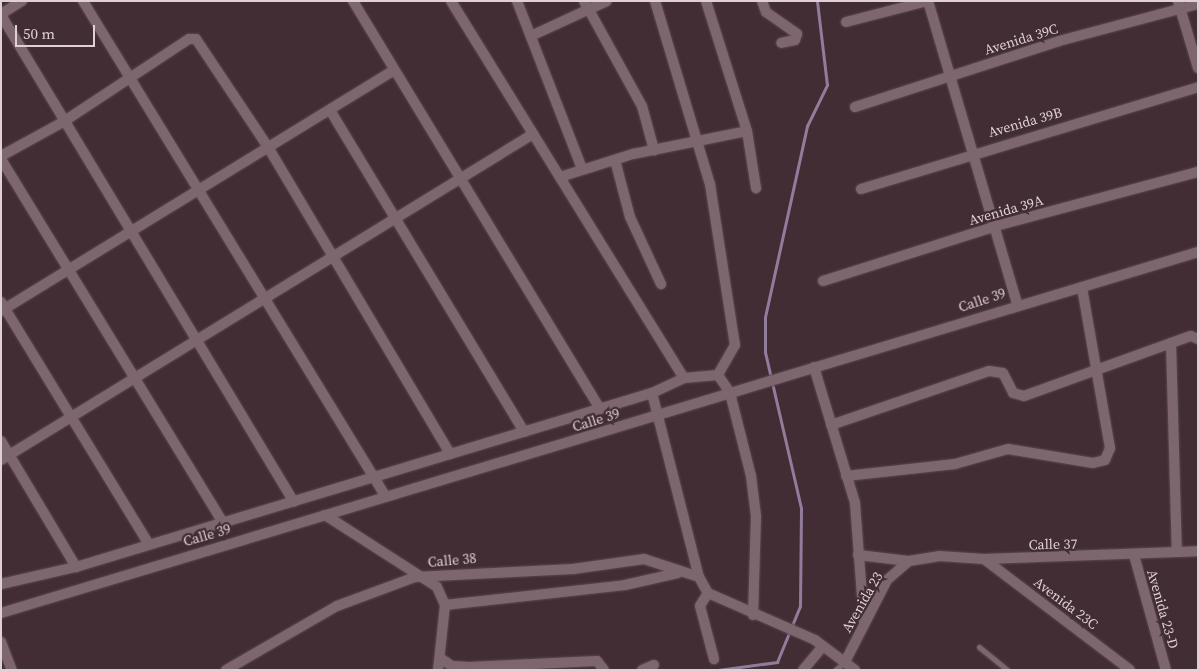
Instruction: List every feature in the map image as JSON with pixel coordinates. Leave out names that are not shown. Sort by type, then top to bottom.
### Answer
[{"type":"street","points":[[22,1],[1,15],[63,122],[294,502]]},
{"type":"street","points":[[83,1],[386,496]]},
{"type":"street","points":[[353,1],[600,409]]},
{"type":"street","points":[[451,1],[684,378]]},
{"type":"street","points":[[517,1],[533,35],[582,169]]},
{"type":"street","points":[[533,35],[587,5],[607,1]]},
{"type":"street","points":[[655,1],[699,140],[735,345],[718,375]]},
{"type":"street","points":[[706,1],[748,131],[756,188]]},
{"type":"street","points":[[762,1],[766,12],[797,34],[781,43]]},
{"type":"street","points":[[846,22],[928,1],[975,151],[1017,303]]},
{"type":"street","name":"Avenida 39C","points":[[855,107],[950,74],[1179,5],[1198,4]]},
{"type":"street","points":[[587,5],[642,106],[654,150]]},
{"type":"street","points":[[1179,5],[1198,68]]},
{"type":"street","points":[[223,522],[1,157],[63,122],[189,39],[196,39],[268,147],[450,454]]},
{"type":"street","points":[[148,544],[72,416],[3,307],[69,269],[198,188],[394,70]]},
{"type":"street","name":"Avenida 39B","points":[[861,189],[975,151],[1198,88]]},
{"type":"street","points":[[330,110],[524,432]]},
{"type":"street","points":[[560,177],[582,169],[654,150],[748,131]]},
{"type":"street","points":[[5,457],[196,340],[335,258],[394,218],[533,134]]},
{"type":"street","points":[[615,160],[630,217],[661,284]]},
{"type":"street","name":"Avenida 39A","points":[[823,281],[996,226],[1198,172]]},
{"type":"street","name":"Calle 39","points":[[1,613],[657,416],[1017,303],[1198,252]]},
{"type":"street","points":[[846,476],[955,464],[1008,449],[1101,462],[1110,448],[1098,368],[1082,286]]},
{"type":"street","points":[[831,424],[989,370],[1004,372],[1013,393],[1024,396],[1191,336],[1198,339]]},
{"type":"street","points":[[1171,343],[1177,552]]},
{"type":"street","points":[[814,367],[855,503],[864,622]]},
{"type":"street","points":[[1,584],[76,567],[294,502],[652,393],[684,378],[718,375]]},
{"type":"street","points":[[718,375],[730,393],[749,466],[756,516],[753,615]]},
{"type":"street","points":[[652,393],[699,577],[708,593],[823,646],[855,670]]},
{"type":"street","points":[[1,441],[5,457],[76,567]]},
{"type":"street","points":[[325,515],[416,577],[437,587],[445,605],[438,670]]},
{"type":"street","name":"Calle 37","points":[[858,555],[909,561],[939,556],[984,559],[1134,555],[1198,551]]},
{"type":"street","name":"Avenida 23-D","points":[[1134,555],[1166,670]]},
{"type":"street","name":"Calle 38","points":[[226,670],[337,606],[416,577],[573,569],[644,559],[678,573],[699,577]]},
{"type":"street","name":"Avenida 23C","points":[[984,559],[1130,670]]},
{"type":"street","name":"Avenida 23","points":[[845,662],[887,580],[909,561]]},
{"type":"street","points":[[445,605],[625,584],[678,573]]},
{"type":"street","points":[[708,593],[700,606],[714,659]]},
{"type":"street","points":[[1,642],[12,670]]},
{"type":"street","points":[[803,670],[823,646]]},
{"type":"street","points":[[440,658],[452,666],[469,667],[564,666],[597,660],[604,670]]},
{"type":"street","points":[[642,670],[654,665]]},
{"type":"lane","points":[[980,647],[1007,670]]},
{"type":"lane","points":[[835,670],[845,662]]},
{"type":"waterway","points":[[718,670],[777,662],[800,606],[801,508],[765,352],[765,317],[807,126],[827,85],[817,1]]}]
